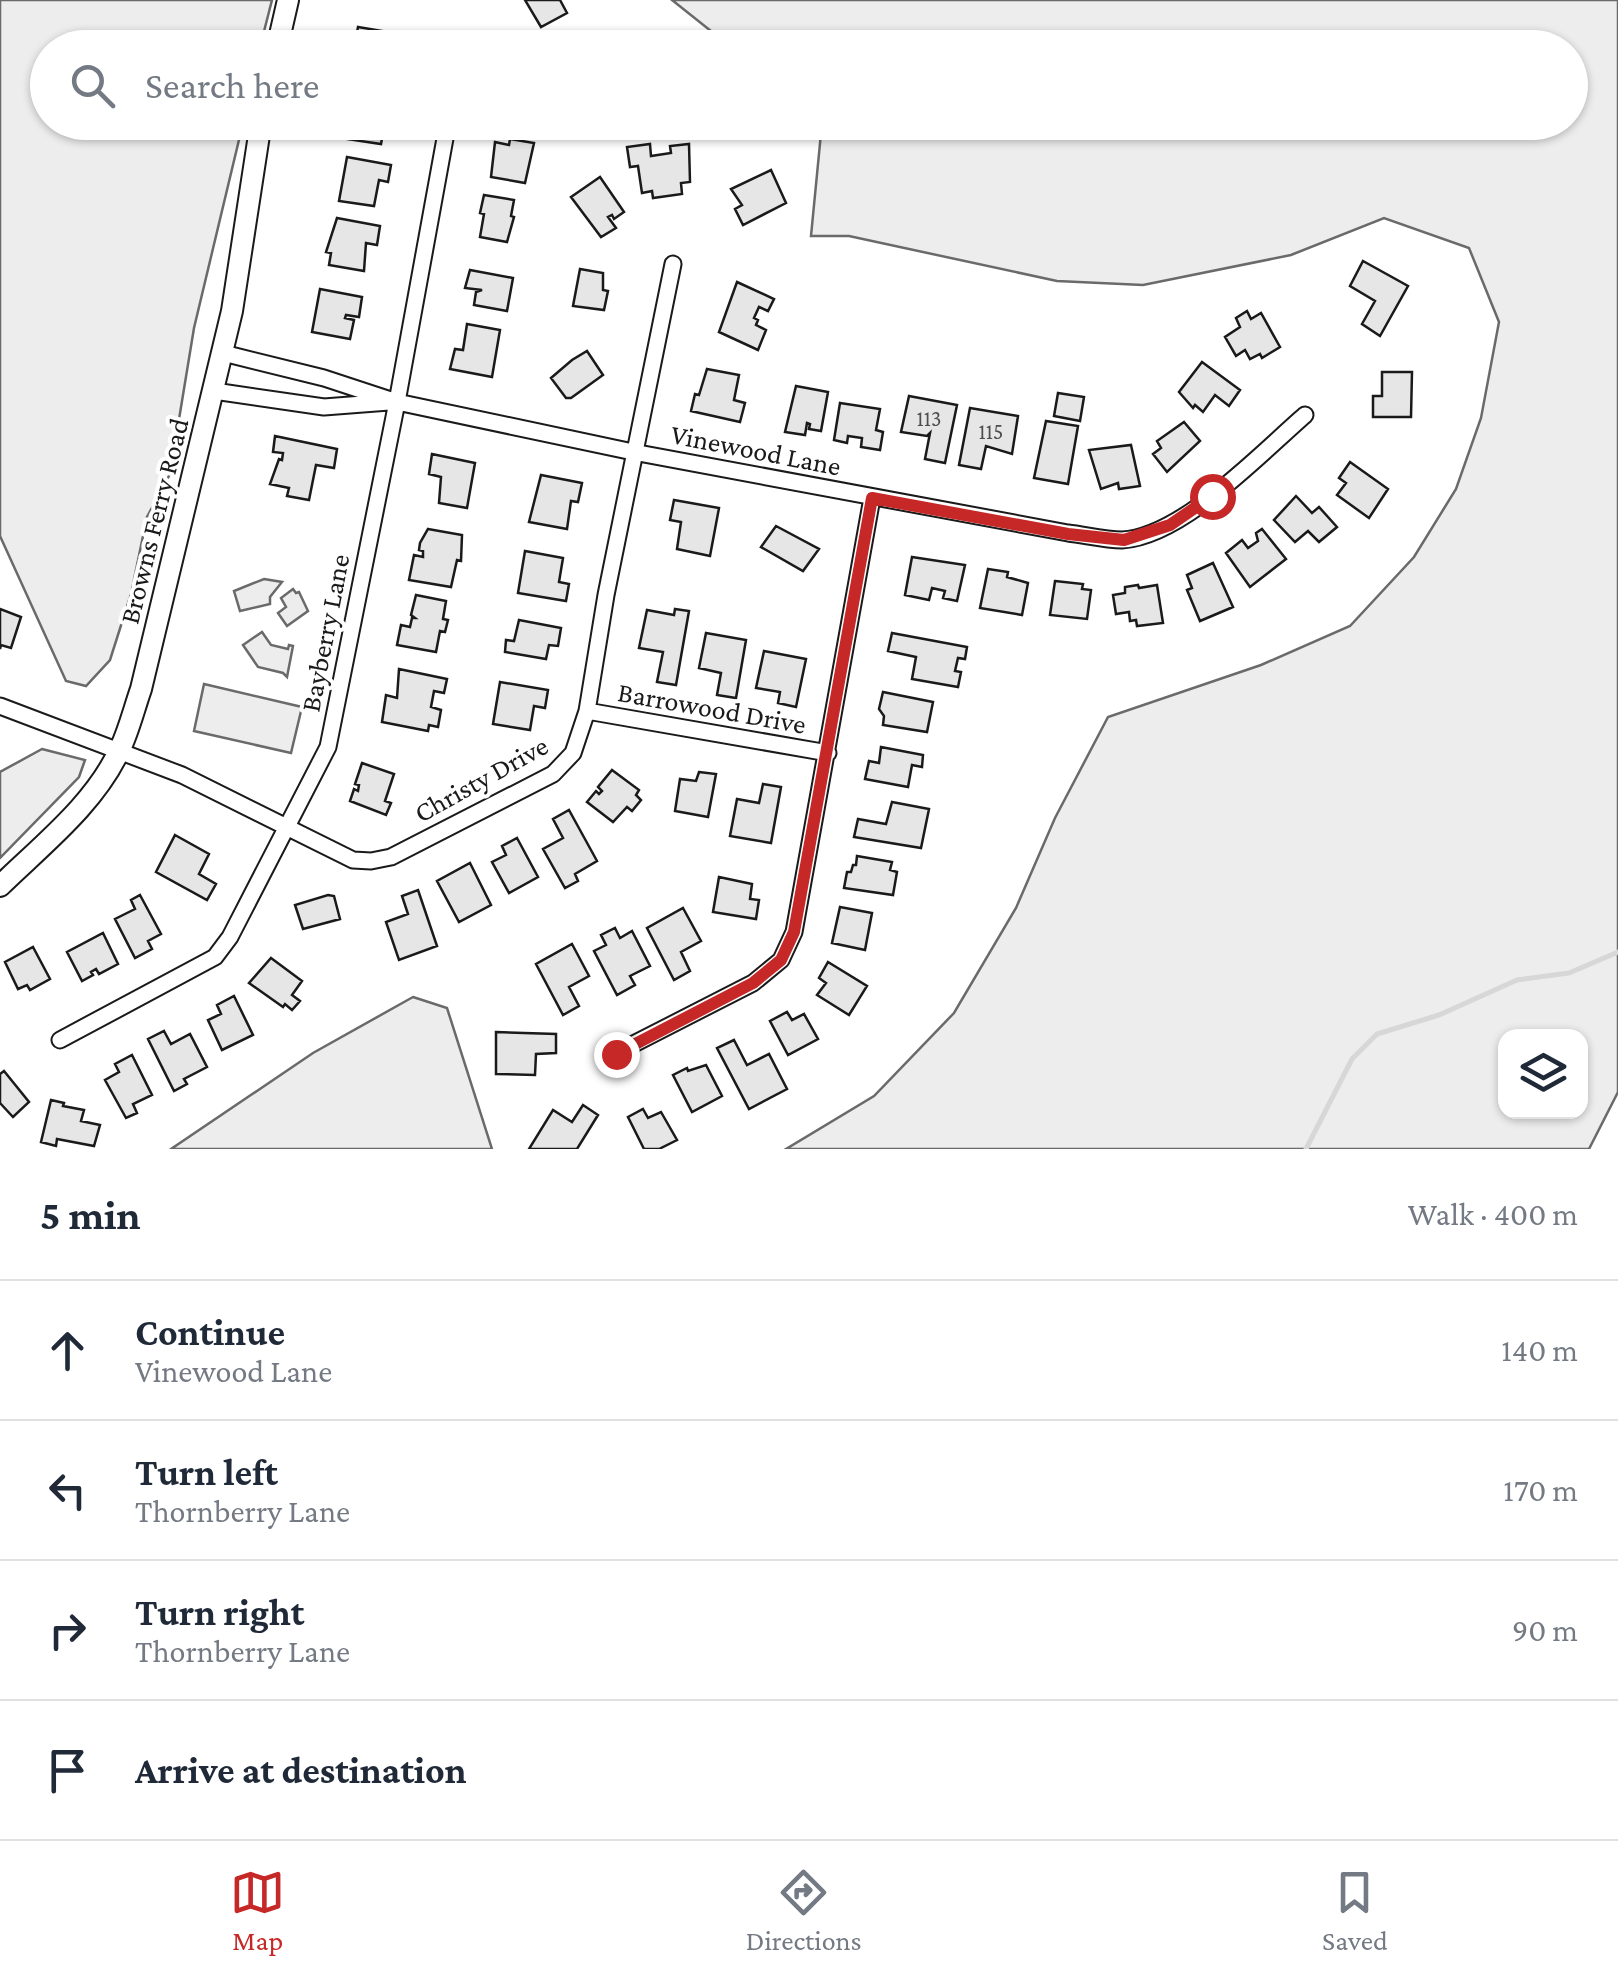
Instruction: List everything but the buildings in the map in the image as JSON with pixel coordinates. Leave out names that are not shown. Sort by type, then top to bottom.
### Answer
[{"type":"street","points":[[281,30],[288,0]]},
{"type":"street","name":"Browns Ferry Road","points":[[0,886],[88,798],[120,750],[141,689],[223,353],[258,140]]},
{"type":"street","name":"Bayberry Lane","points":[[60,1040],[215,957],[230,937],[328,748],[445,140]]},
{"type":"street","name":"Christy Drive","points":[[0,706],[182,775],[353,860],[391,857],[554,774],[573,753],[587,711],[673,264]]},
{"type":"street","name":"Vinewood Lane","points":[[223,353],[324,378],[397,402],[634,452],[1068,534],[1124,540],[1170,525],[1212,496],[1305,415]]},
{"type":"street","name":"Vinewood Lane","points":[[214,390],[324,406],[397,402]]},
{"type":"street","points":[[616,1054],[753,983],[781,960],[794,932],[872,498]]},
{"type":"street","name":"Barrowood Drive","points":[[587,711],[828,753]]},
{"type":"shaded area","points":[[0,0],[272,0],[264,30],[30,30],[30,140],[239,140],[194,328],[170,474],[147,517],[131,594],[110,660],[86,686],[66,681],[0,536]]},
{"type":"shaded area","points":[[672,0],[1618,0],[1618,1092],[1589,1149],[786,1149],[874,1096],[954,1013],[1016,908],[1055,818],[1108,717],[1261,665],[1350,626],[1414,557],[1456,489],[1481,418],[1499,322],[1469,248],[1384,218],[1291,255],[1143,285],[1057,281],[849,236],[811,236],[820,140],[1588,140],[1588,30],[710,30]]},
{"type":"shaded area","points":[[264,579],[282,582],[270,597],[270,604],[240,611],[234,591]]},
{"type":"shaded area","points":[[293,589],[299,592],[308,611],[287,626],[278,613],[286,607],[281,598]]},
{"type":"shaded area","points":[[262,632],[271,645],[288,649],[293,646],[287,677],[258,667],[243,645]]},
{"type":"shaded area","points":[[204,684],[302,707],[291,753],[194,731]]},
{"type":"shaded area","points":[[42,749],[85,760],[79,777],[0,858],[0,772]]},
{"type":"shaded area","points":[[413,997],[447,1008],[492,1149],[171,1149],[313,1053]]},
{"type":"waterway","points":[[1306,1149],[1352,1059],[1377,1034],[1439,1015],[1517,980],[1569,973],[1618,952]]},
{"type":"route","points":[[616,1054],[753,983],[781,960],[794,932],[872,498],[1068,534],[1124,540],[1170,525],[1212,496]]}]
